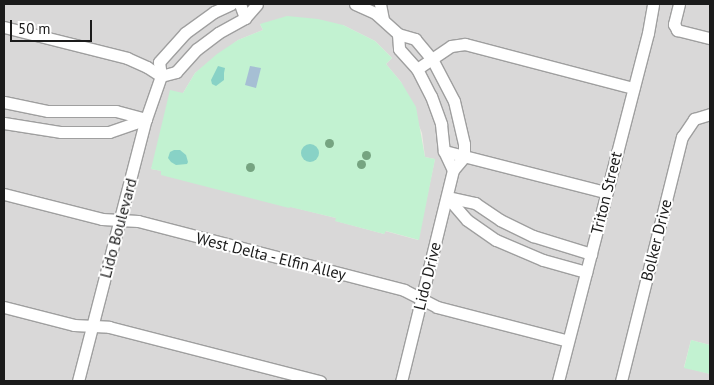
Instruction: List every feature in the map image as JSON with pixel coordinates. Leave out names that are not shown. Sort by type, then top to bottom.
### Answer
[{"type":"street","name":"Lido Boulevard","points":[[78,381],[146,120],[161,76],[159,62],[175,42],[202,20],[231,4]]},
{"type":"street","points":[[240,4],[245,18]]},
{"type":"street","points":[[4,27],[127,58],[161,76],[176,72],[207,40],[245,18],[257,4]]},
{"type":"street","points":[[355,4],[383,19],[398,34],[415,39],[432,59],[448,86],[454,101],[464,144],[464,157]]},
{"type":"street","points":[[380,4],[383,19]]},
{"type":"street","name":"Triton Street","points":[[558,381],[653,4]]},
{"type":"street","points":[[679,4],[674,24],[677,30],[710,38]]},
{"type":"street","points":[[398,34],[400,49],[417,69],[437,110],[444,151],[453,170]]},
{"type":"street","points":[[417,69],[450,46],[465,44],[633,88]]},
{"type":"street","points":[[4,102],[48,111],[116,111],[146,120]]},
{"type":"street","name":"Bolker Drive","points":[[620,381],[682,137],[694,119],[710,114]]},
{"type":"street","points":[[4,123],[61,132],[109,132],[146,120]]},
{"type":"street","points":[[444,151],[605,192]]},
{"type":"street","name":"Lido Drive","points":[[401,381],[453,170],[464,157]]},
{"type":"street","name":"West Delta - Elfin Alley","points":[[4,194],[102,220],[138,221],[404,290],[437,306],[568,341]]},
{"type":"street","points":[[447,197],[475,203],[500,220],[533,236],[591,254]]},
{"type":"street","points":[[447,197],[467,220],[496,240],[543,260],[586,272]]},
{"type":"street","points":[[4,307],[74,325],[109,327],[320,381]]},
{"type":"shaded area","points":[[4,4],[710,4],[710,345],[691,340],[684,367],[710,374],[710,381],[4,381]],"holes":[[[260,24],[343,25],[375,41],[392,58],[386,64],[401,82],[422,133],[425,157],[435,159],[418,240],[385,231],[384,234],[336,221],[336,218],[161,174],[162,171],[151,169],[183,93],[195,73],[238,40],[263,30]]]},
{"type":"shaded area","points":[[218,66],[225,68],[224,80],[216,86],[212,84],[211,80]]},
{"type":"shaded area","points":[[250,66],[261,68],[256,88],[245,85]]},
{"type":"shaded area","points":[[310,144],[316,147],[319,153],[316,159],[310,162],[304,159],[301,153],[304,147]]},
{"type":"shaded area","points":[[180,150],[186,155],[187,164],[176,165],[171,162],[168,158],[170,152]]},
{"type":"green space","points":[[287,16],[318,19],[343,25],[375,41],[392,58],[386,64],[401,82],[416,107],[425,157],[435,159],[419,240],[386,231],[384,234],[335,221],[336,218],[289,208],[161,175],[161,171],[151,169],[170,90],[183,93],[195,73],[217,54],[238,40],[263,30],[260,24]]},
{"type":"green space","points":[[691,340],[710,345],[710,374],[684,368]]}]
